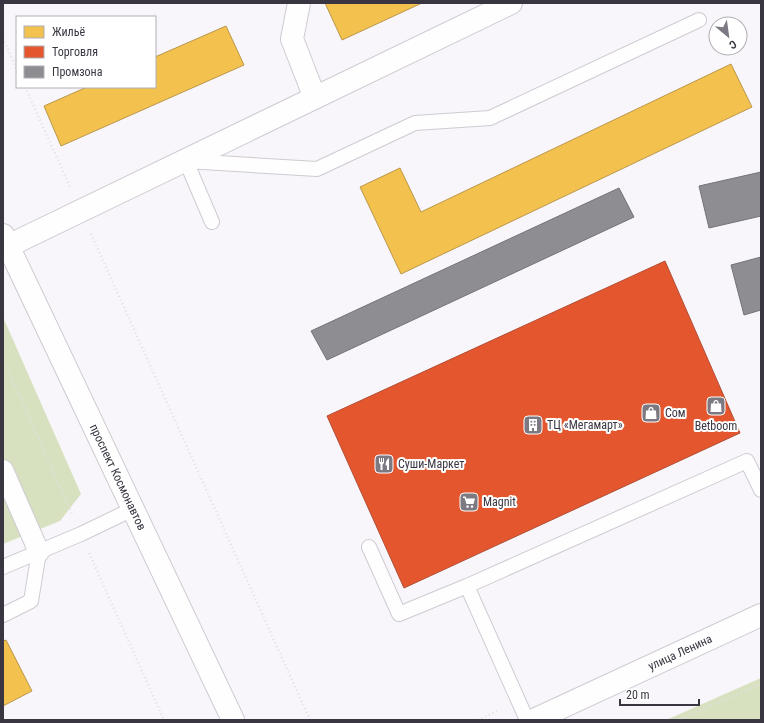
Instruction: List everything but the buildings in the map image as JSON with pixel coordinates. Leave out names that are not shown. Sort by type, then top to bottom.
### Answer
[{"type":"street","points":[[299,3],[292,39],[315,98]]},
{"type":"street","points":[[6,241],[81,212],[511,3]]},
{"type":"street","name":"проспект Космонавтов","points":[[6,241],[233,720]]},
{"type":"street","points":[[3,470],[39,552]]},
{"type":"street","name":"улица Ленина","points":[[534,720],[761,615]]},
{"type":"lane","points":[[212,222],[186,161],[317,169],[415,122],[490,118],[699,20]]},
{"type":"lane","points":[[369,547],[399,614],[467,586],[747,461],[761,490]]},
{"type":"lane","points":[[3,567],[133,509]]},
{"type":"lane","points":[[3,615],[31,601],[39,552]]},
{"type":"lane","points":[[467,586],[527,720]]},
{"type":"path","points":[[3,38],[16,68]]},
{"type":"path","points":[[25,88],[310,720]]},
{"type":"path","points":[[678,720],[761,684]]},
{"type":"green space","points":[[3,317],[81,494],[60,521],[3,544]]},
{"type":"green space","points":[[761,678],[761,720],[666,720]]},
{"type":"place","name":"Betboom","points":[[716,406]]},
{"type":"place","name":"Сом","points":[[651,413]]},
{"type":"place","name":"ТЦ «Мегамарт»","points":[[533,425]]},
{"type":"place","name":"Суши-Маркет","points":[[384,464]]},
{"type":"place","name":"Magnit","points":[[469,502]]}]
